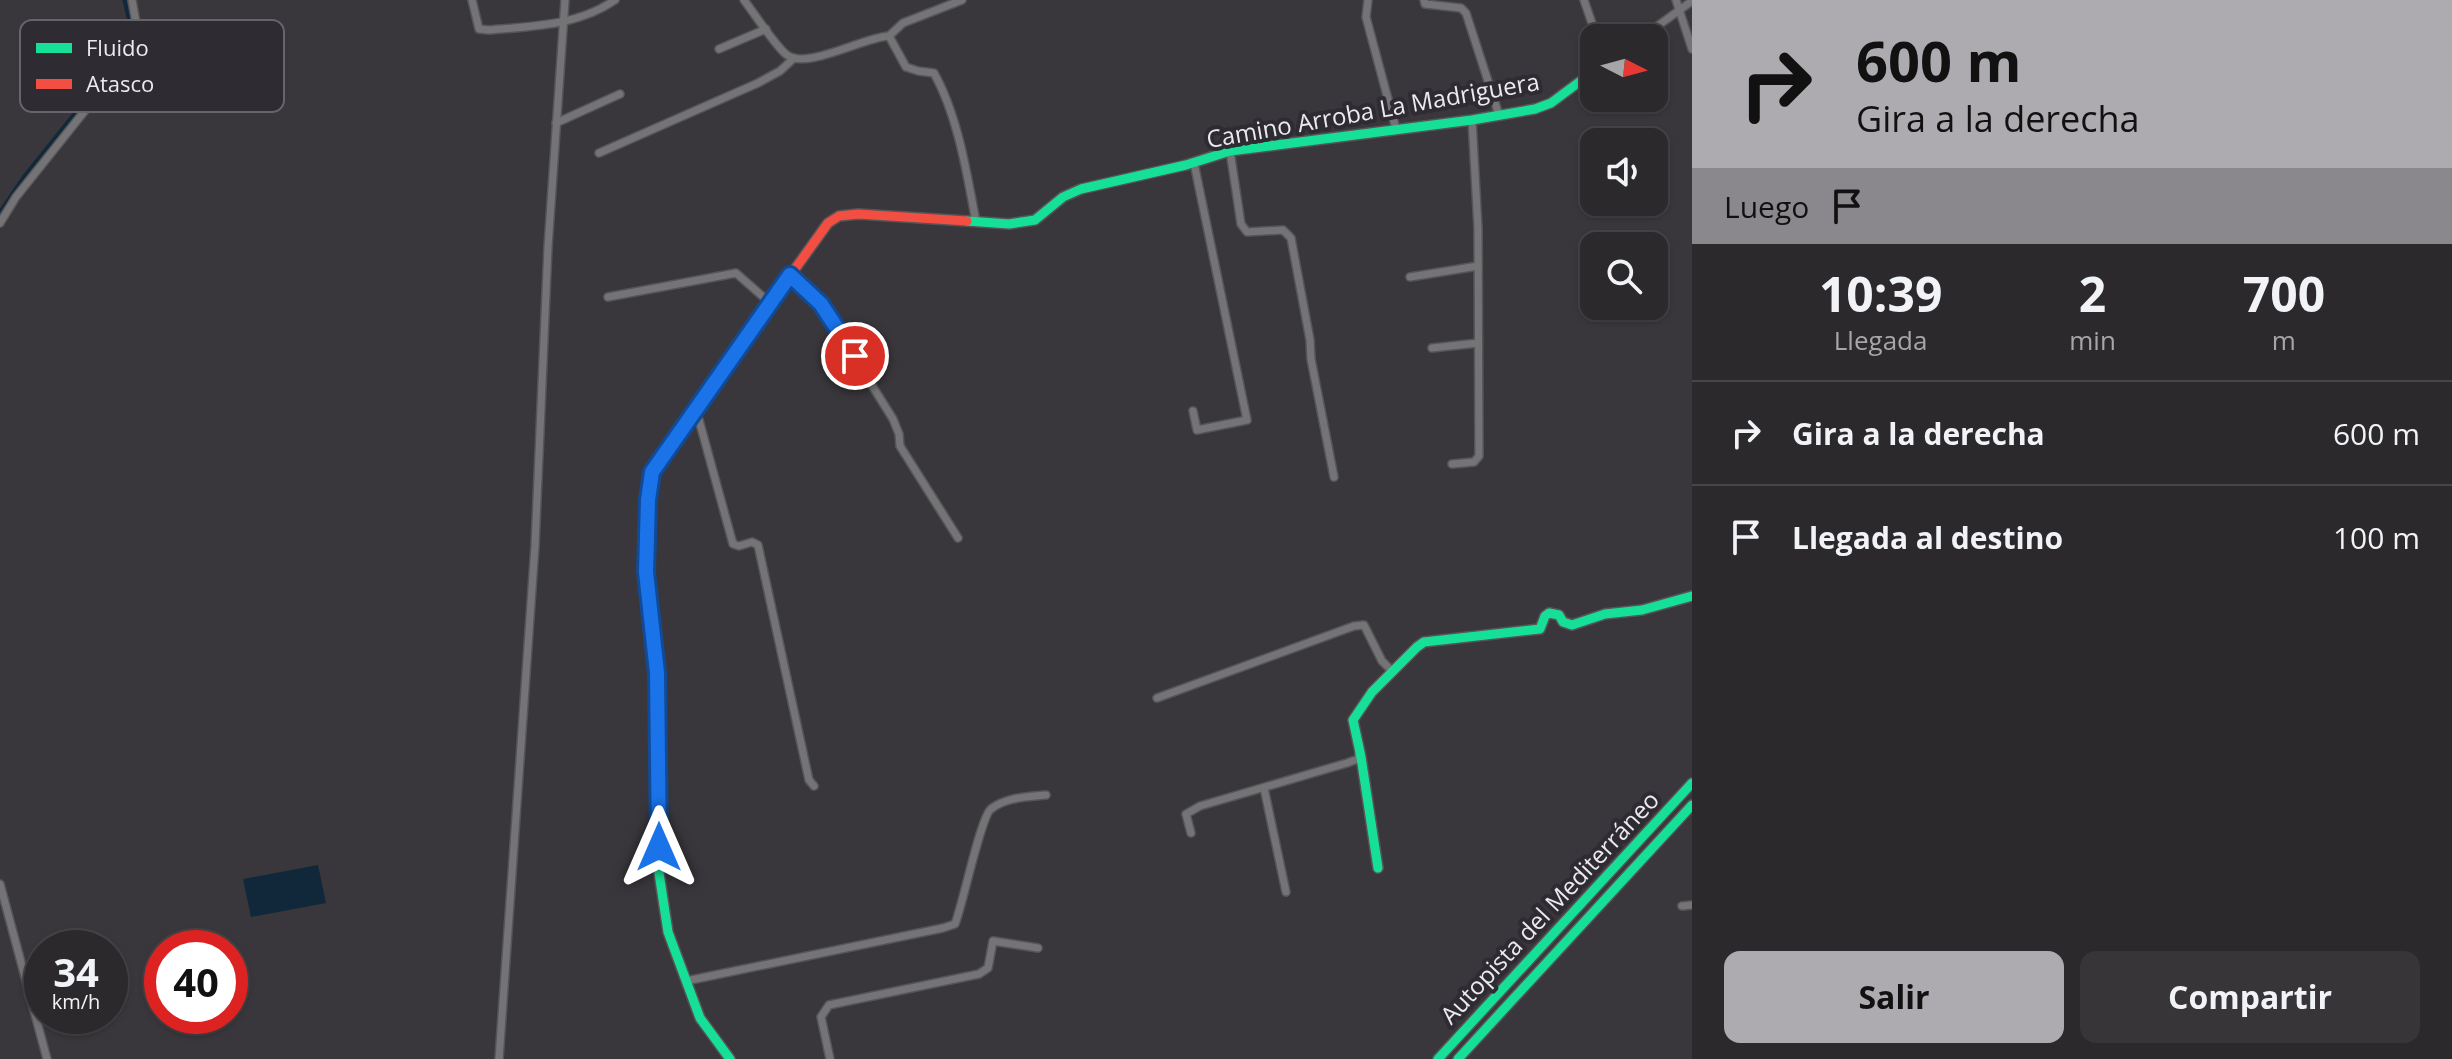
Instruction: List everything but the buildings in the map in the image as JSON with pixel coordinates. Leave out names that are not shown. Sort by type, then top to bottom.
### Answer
[{"type":"main road","name":"Camino Arroba La Madriguera","points":[[730,1059],[700,1018],[668,932],[659,873],[657,673],[646,572],[648,500],[652,472],[828,223],[839,216],[858,214],[1009,224],[1035,220],[1063,197],[1081,189],[1194,163],[1230,151],[1535,109],[1551,103],[1580,81]]},
{"type":"main road","points":[[1378,868],[1353,722],[1366,696],[1412,650],[1424,642],[1540,629],[1549,613],[1559,615],[1563,622],[1572,625],[1605,614],[1642,610],[1692,596]]},
{"type":"main road","name":"Autopista del Mediterráneo","points":[[1438,1059],[1692,783]]},
{"type":"main road","name":"Autopista del Mediterráneo","points":[[1458,1059],[1692,805]]},
{"type":"street","points":[[132,0],[136,20]]},
{"type":"street","points":[[472,0],[479,29],[489,30],[563,23],[615,0]]},
{"type":"street","points":[[499,1059],[535,546],[565,0]]},
{"type":"street","points":[[744,0],[786,55],[799,60],[876,36],[889,36],[903,23],[962,0]]},
{"type":"street","points":[[1368,0],[1366,17],[1396,129]]},
{"type":"street","points":[[1424,0],[1425,4],[1461,8],[1466,13],[1499,115]]},
{"type":"street","points":[[1584,0],[1592,24]]},
{"type":"street","points":[[1676,0],[1692,49]]},
{"type":"street","points":[[1660,24],[1692,1]]},
{"type":"street","points":[[719,49],[766,29]]},
{"type":"street","points":[[889,36],[906,67],[934,73],[941,87],[965,164],[976,222]]},
{"type":"street","points":[[599,153],[758,83],[780,71],[794,58]]},
{"type":"street","points":[[556,123],[620,94]]},
{"type":"street","points":[[0,223],[16,197],[84,112]]},
{"type":"street","points":[[1452,464],[1474,462],[1479,456],[1478,266],[1472,120]]},
{"type":"street","points":[[1230,151],[1241,224],[1247,232],[1283,230],[1291,238],[1334,477]]},
{"type":"street","points":[[1193,411],[1197,430],[1247,420],[1194,163]]},
{"type":"street","points":[[1410,277],[1478,266]]},
{"type":"street","points":[[608,297],[736,273],[770,303]]},
{"type":"street","points":[[790,275],[821,304],[838,330],[893,419],[900,446],[958,538]]},
{"type":"street","points":[[1432,348],[1478,343]]},
{"type":"street","points":[[694,411],[733,544],[739,546],[752,542],[758,545],[809,780],[814,786]]},
{"type":"street","points":[[1157,698],[1354,626],[1364,625],[1382,661],[1393,672]]},
{"type":"street","points":[[1191,833],[1186,814],[1200,806],[1347,763],[1358,759],[1360,751]]},
{"type":"street","points":[[1264,788],[1286,892]]},
{"type":"street","points":[[686,981],[955,924],[988,810],[1011,799],[1046,795]]},
{"type":"street","points":[[0,884],[47,1059]]},
{"type":"street","points":[[1682,906],[1692,905]]},
{"type":"street","points":[[830,1059],[821,1017],[829,1005],[979,974],[988,968],[993,941],[1038,948]]},
{"type":"water","points":[[318,865],[326,903],[251,917],[243,879]]},
{"type":"waterway","points":[[126,0],[131,20]]},
{"type":"waterway","points":[[0,215],[78,112]]},
{"type":"traffic: fast","points":[[967,221],[1009,224],[1035,220],[1063,197],[1081,189],[1186,165],[1230,151],[1535,109],[1551,103],[1580,81]]},
{"type":"traffic: fast","points":[[730,1059],[700,1018],[668,932],[659,873],[657,673],[646,572],[648,500],[652,472],[764,312]]},
{"type":"traffic: fast","points":[[1378,868],[1353,720],[1372,692],[1417,647],[1424,642],[1540,629],[1549,613],[1559,615],[1563,622],[1572,625],[1605,614],[1642,610],[1692,596]]},
{"type":"traffic: fast","points":[[1438,1059],[1692,783]]},
{"type":"traffic: fast","points":[[1458,1059],[1692,805]]},
{"type":"traffic: jam","points":[[764,312],[828,223],[839,216],[858,214],[967,221]]},
{"type":"route","points":[[659,847],[657,673],[646,572],[652,472],[790,275],[821,304],[855,356]]}]
